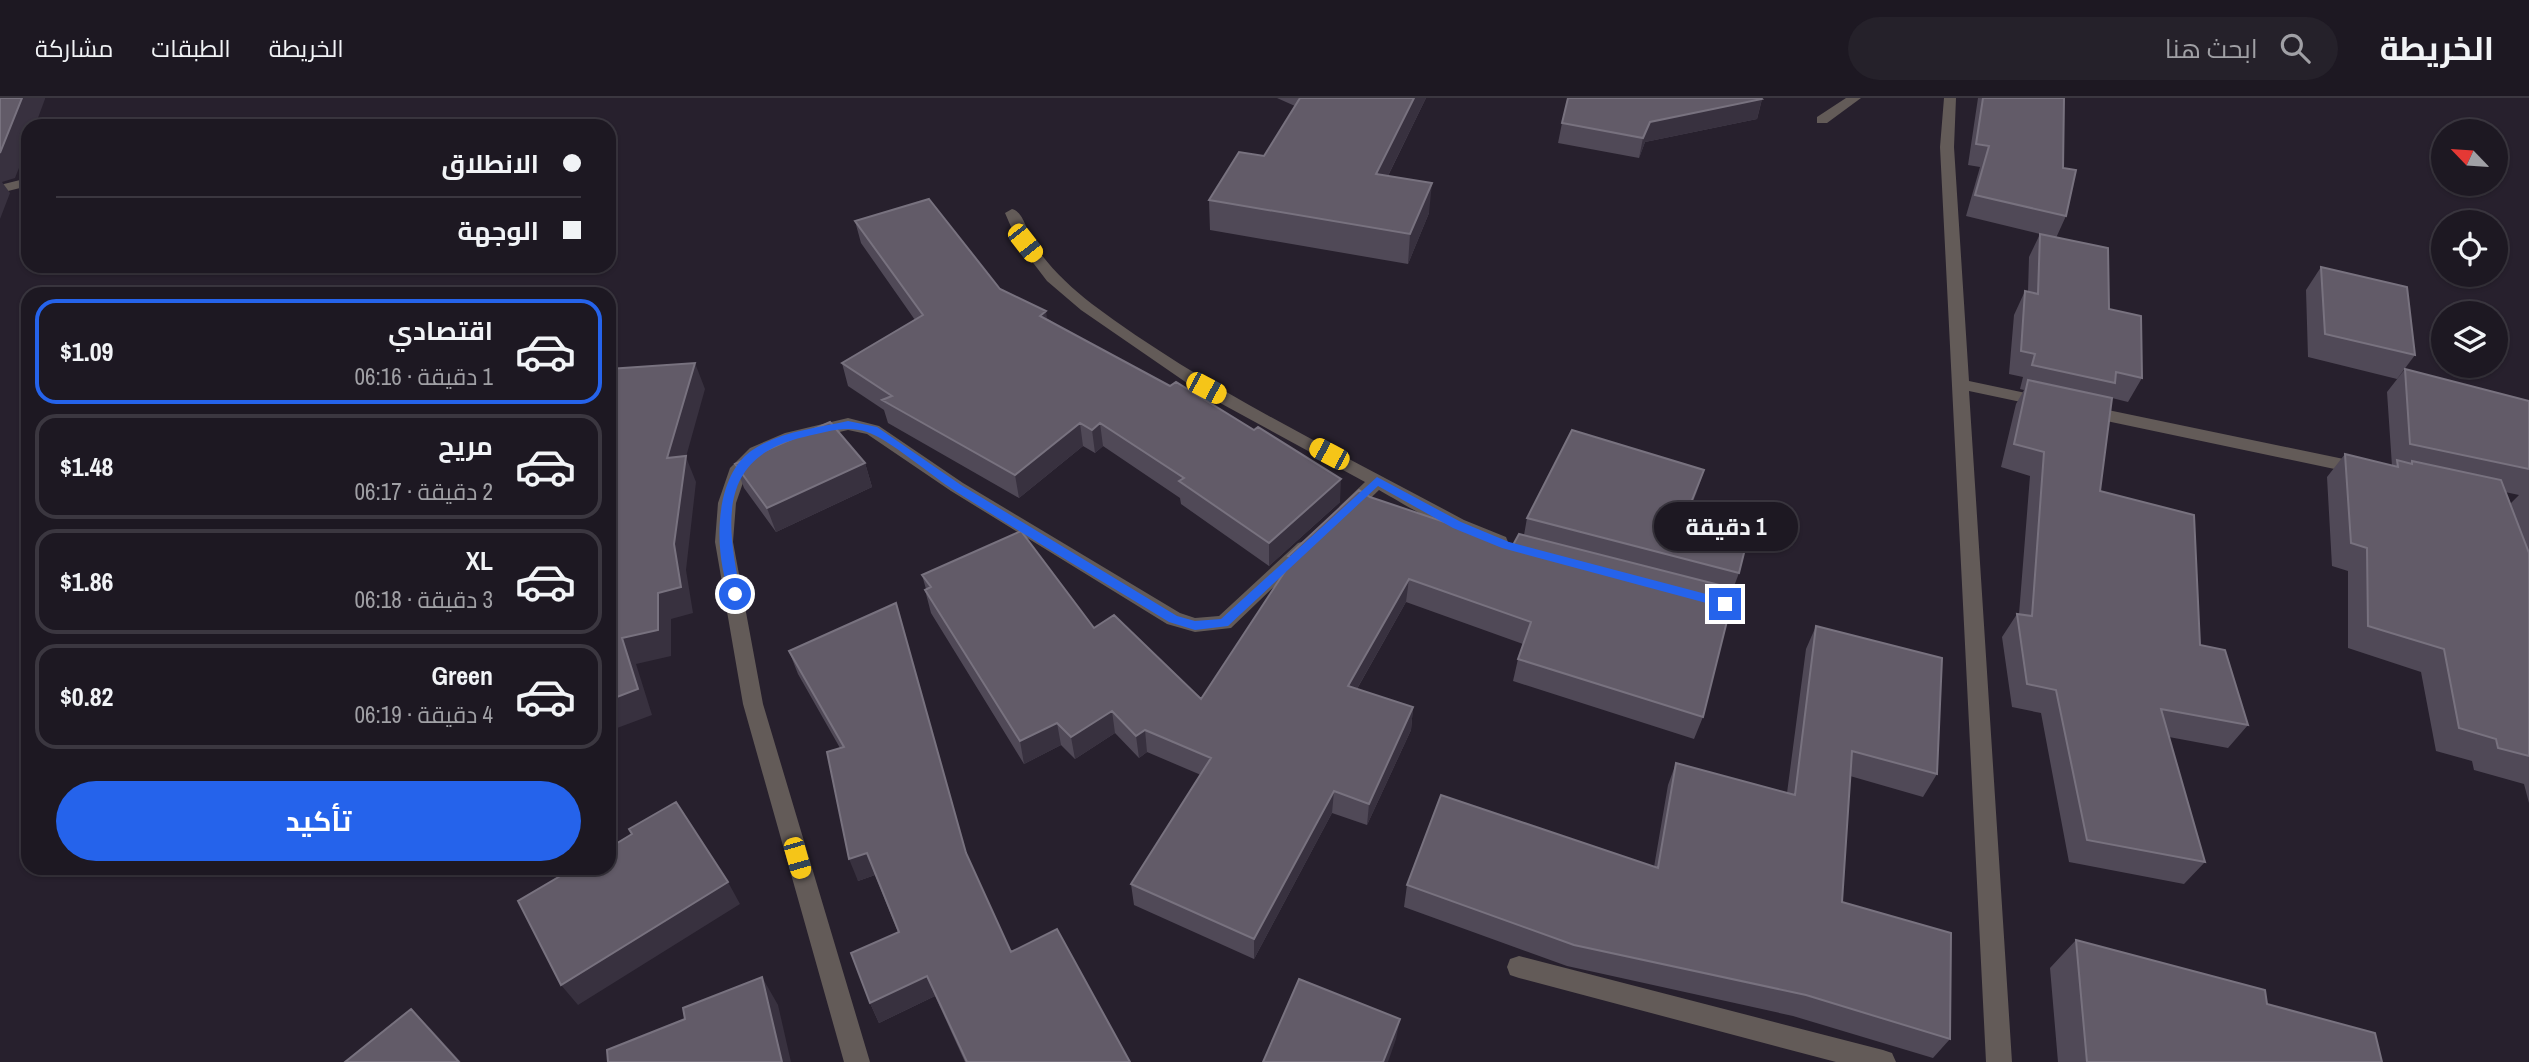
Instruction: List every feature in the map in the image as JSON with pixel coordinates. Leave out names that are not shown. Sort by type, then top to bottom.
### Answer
[{"type":"street","points":[[1822,120],[1855,98]]},
{"type":"street","points":[[1950,98],[1947,147],[1999,1062]]},
{"type":"street","points":[[0,189],[21,184]]},
{"type":"street","points":[[1013,213],[1025,243],[1052,278],[1087,307],[1206,388],[1457,525],[1518,548]]},
{"type":"street","points":[[1960,384],[2381,473]]},
{"type":"street","points":[[857,1062],[753,705],[724,542],[727,503],[739,468],[756,452],[791,437],[848,424],[873,430],[957,487],[1174,619],[1195,625],[1224,623],[1377,481]]},
{"type":"street","points":[[1519,967],[1883,1062]]},
{"type":"building","points":[[0,98],[22,98],[0,153]]},
{"type":"building","points":[[1300,98],[1414,98],[1376,174],[1432,183],[1410,234],[1209,200],[1239,152],[1264,156]]},
{"type":"building","points":[[1568,98],[1762,99],[1650,122],[1643,138],[1562,123]]},
{"type":"building","points":[[1983,98],[2064,98],[2063,168],[2076,170],[2066,216],[1975,195],[1989,146],[1976,144]]},
{"type":"building","points":[[929,199],[1000,289],[1046,311],[1040,316],[1170,386],[1176,382],[1254,430],[1258,427],[1341,479],[1269,543],[1179,481],[1184,478],[1100,423],[1092,430],[1080,423],[1015,475],[882,400],[892,396],[842,363],[923,315],[855,221]]},
{"type":"building","points":[[2040,234],[2108,248],[2109,309],[2141,316],[2142,378],[2116,372],[2115,383],[2032,365],[2035,354],[2021,351],[2025,291],[2038,294]]},
{"type":"building","points":[[2321,267],[2407,287],[2415,355],[2325,334]]},
{"type":"building","points":[[695,363],[667,458],[686,456],[674,544],[681,587],[658,593],[658,630],[622,638],[638,689],[616,697],[616,369]]},
{"type":"building","points":[[2405,369],[2431,376],[2431,378],[2529,401],[2529,469],[2410,444]]},
{"type":"building","points":[[2028,380],[2112,398],[2100,491],[2194,515],[2200,645],[2225,650],[2248,725],[2161,709],[2205,862],[2087,840],[2056,690],[2027,684],[2017,614],[2032,616],[2044,452],[2014,444]]},
{"type":"building","points":[[830,422],[865,463],[767,508],[735,464]]},
{"type":"building","points":[[1572,430],[1704,470],[1687,513],[1749,533],[1739,573],[1527,518]]},
{"type":"building","points":[[2345,454],[2398,467],[2397,460],[2412,464],[2412,461],[2501,480],[2529,553],[2529,756],[2498,748],[2496,739],[2459,728],[2444,649],[2368,626],[2367,548],[2351,543]]},
{"type":"building","points":[[1359,490],[1370,497],[1513,545],[1519,534],[1735,589],[1703,717],[1518,659],[1531,622],[1409,579],[1348,686],[1413,707],[1369,804],[1334,791],[1254,939],[1131,884],[1211,758],[1145,730],[1136,736],[1112,711],[1071,737],[1057,723],[1020,741],[925,590],[931,587],[922,575],[1021,531],[1094,628],[1114,615],[1201,699],[1293,559],[1288,556]]},
{"type":"building","points":[[896,603],[966,853],[1011,952],[1057,929],[1130,1062],[967,1062],[927,976],[870,1003],[851,953],[899,932],[867,853],[849,859],[827,752],[844,747],[789,651]]},
{"type":"building","points":[[1816,626],[1942,658],[1937,774],[1852,751],[1842,902],[1951,933],[1950,1039],[1806,995],[1574,945],[1407,885],[1441,795],[1658,868],[1676,763],[1795,795]]},
{"type":"building","points":[[676,802],[728,882],[561,985],[518,901],[562,875],[616,875],[616,844],[632,834],[629,829]]},
{"type":"building","points":[[2076,940],[2265,990],[2267,1004],[2375,1033],[2382,1062],[2087,1062]]},
{"type":"building","points":[[762,977],[782,1062],[608,1062],[607,1050],[685,1019],[683,1008]]},
{"type":"building","points":[[1299,979],[1400,1019],[1383,1062],[1263,1062]]},
{"type":"building","points":[[411,1009],[459,1062],[345,1062]]},
{"type":"route","points":[[735,594],[724,542],[727,503],[739,468],[756,452],[791,437],[848,424],[873,430],[957,487],[1152,606],[1174,619],[1195,625],[1224,623],[1377,481],[1457,525],[1506,545],[1725,604]]}]
